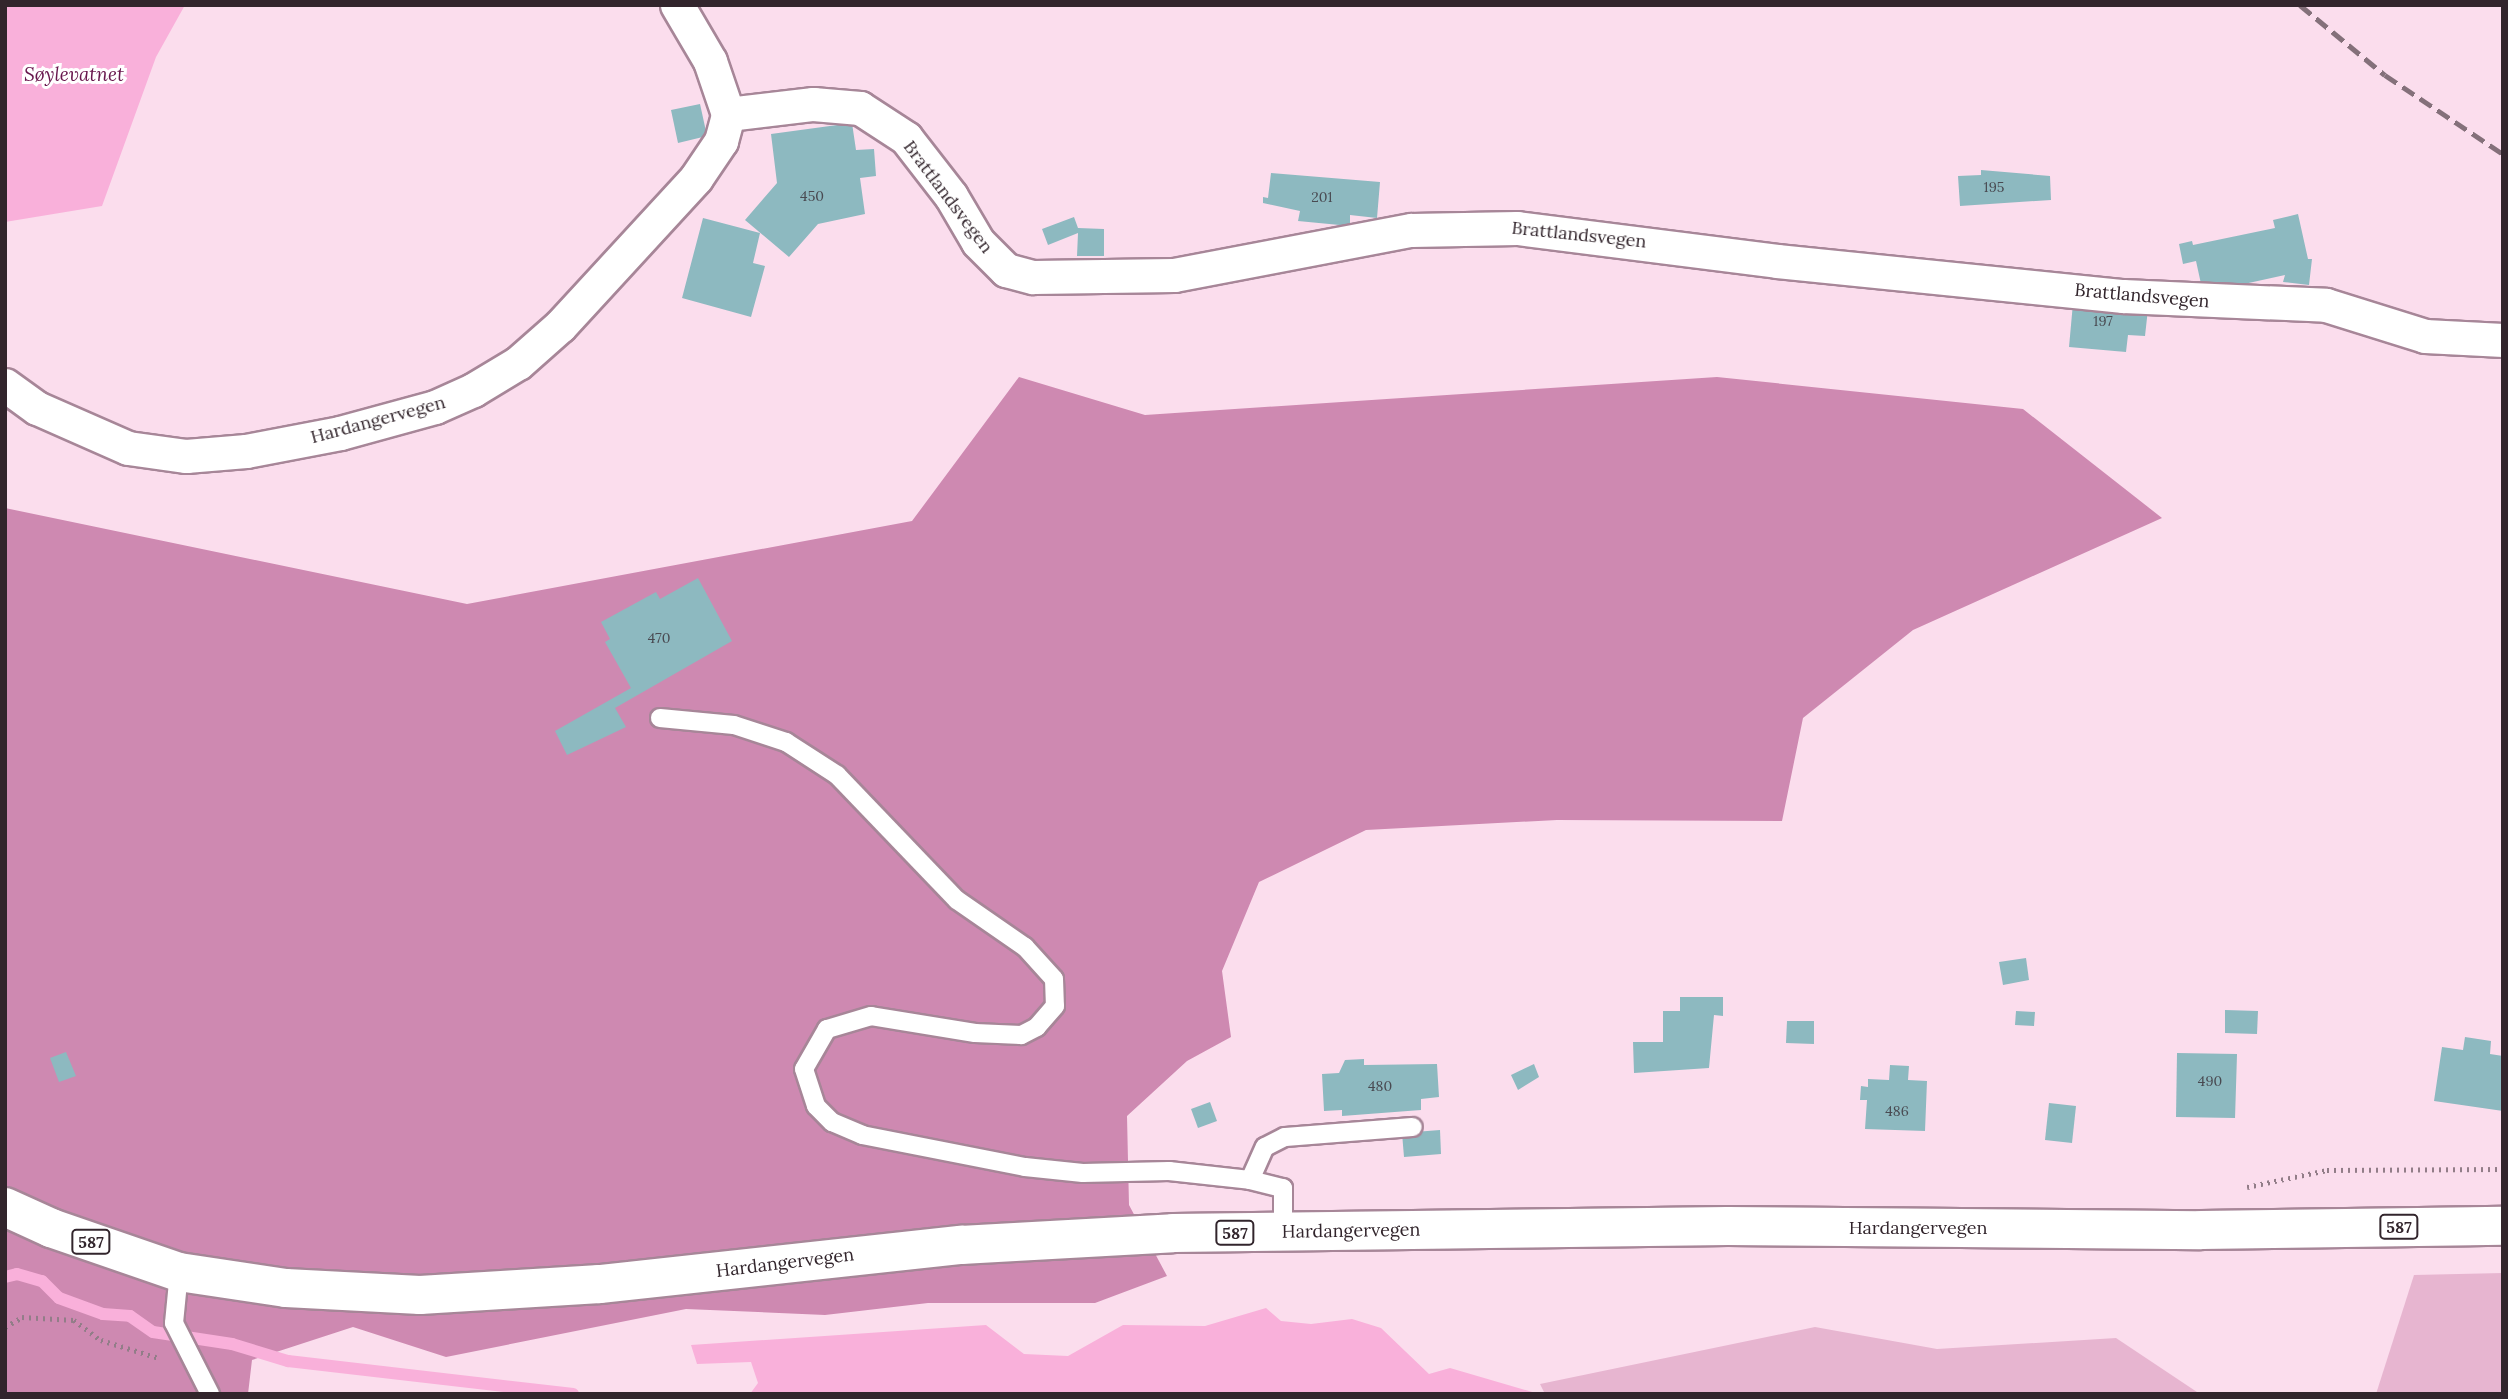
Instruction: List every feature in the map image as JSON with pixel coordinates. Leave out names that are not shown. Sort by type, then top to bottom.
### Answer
[{"type":"main road","name":"Hardangervegen","points":[[5,1207],[51,1228],[179,1272],[286,1288],[420,1295],[600,1284],[961,1245],[1283,1232],[1728,1226],[2201,1230],[2503,1226]]},
{"type":"street","points":[[677,5],[710,61],[728,114]]},
{"type":"street","name":"Brattlandsvegen","points":[[728,114],[813,104],[860,108],[906,138],[951,196],[978,242],[1006,270],[1033,277],[1174,275],[1410,230],[1517,228],[1777,261],[2123,296],[2326,304],[2425,335],[2503,340]]},
{"type":"street","name":"Hardangervegen","points":[[5,385],[37,408],[128,448],[186,456],[246,451],[340,433],[435,407],[518,363],[560,326],[696,178],[721,141],[728,114]]},
{"type":"lane","points":[[660,718],[734,725],[773,738],[837,775],[957,900],[1025,947],[1054,979],[1055,1006],[1037,1027],[1021,1035],[975,1033],[871,1016],[827,1029],[804,1069],[816,1106],[832,1122],[862,1135],[1025,1167],[1083,1173],[1169,1171],[1250,1180],[1283,1188],[1283,1232]]},
{"type":"lane","points":[[1250,1180],[1265,1147],[1285,1137],[1413,1127]]},
{"type":"lane","points":[[179,1272],[174,1323],[183,1347],[210,1394]]},
{"type":"path","points":[[5,1327],[22,1317],[50,1315],[74,1320],[101,1340],[163,1359],[183,1347]]},
{"type":"shaded area","points":[[1019,377],[1145,415],[1717,377],[2023,409],[2162,518],[1913,630],[1803,718],[1782,821],[1557,820],[1366,830],[1259,882],[1222,971],[1231,1037],[1187,1061],[1127,1116],[1129,1205],[1167,1276],[1095,1303],[928,1303],[825,1315],[686,1309],[446,1357],[353,1327],[252,1360],[248,1394],[5,1394],[5,508],[467,604],[912,521]]},
{"type":"shaded area","points":[[2503,1273],[2503,1394],[2376,1394],[2414,1275]]},
{"type":"shaded area","points":[[1815,1327],[1937,1349],[2116,1338],[2200,1394],[1545,1394],[1540,1384]]},
{"type":"water","name":"Søylevatnet","points":[[5,5],[185,5],[156,57],[102,206],[5,222]]},
{"type":"water","points":[[1266,1308],[1281,1321],[1311,1324],[1352,1319],[1381,1328],[1429,1374],[1450,1368],[1539,1394],[750,1394],[758,1383],[751,1362],[697,1364],[691,1345],[986,1325],[1024,1354],[1068,1356],[1123,1325],[1205,1326]]},
{"type":"building","points":[[700,104],[707,136],[678,143],[671,110]]},
{"type":"building","points":[[852,123],[856,150],[874,149],[876,176],[860,178],[865,214],[818,224],[789,257],[745,220],[777,183],[771,134]]},
{"type":"building","points":[[1981,170],[2050,176],[2051,200],[1960,206],[1958,176],[1981,175]]},
{"type":"building","points":[[1271,173],[1380,182],[1377,218],[1350,215],[1350,226],[1298,221],[1300,211],[1263,203],[1263,197],[1268,198]]},
{"type":"building","points":[[2298,214],[2308,259],[2312,259],[2309,285],[2283,282],[2285,275],[2203,293],[2196,261],[2183,264],[2179,244],[2192,241],[2193,245],[2275,228],[2273,220]]},
{"type":"building","points":[[1074,217],[1078,228],[1104,229],[1104,256],[1077,256],[1078,233],[1048,245],[1042,229]]},
{"type":"building","points":[[703,218],[760,233],[753,263],[765,266],[751,317],[682,298]]},
{"type":"building","points":[[2073,303],[2148,309],[2145,336],[2128,335],[2126,352],[2069,347]]},
{"type":"building","points":[[698,578],[732,641],[615,708],[626,727],[567,755],[555,731],[631,688],[605,642],[610,639],[601,622],[656,592],[660,599]]},
{"type":"building","points":[[2026,958],[2029,980],[2003,985],[1999,962]]},
{"type":"building","points":[[1680,997],[1723,997],[1723,1016],[1714,1015],[1709,1068],[1634,1073],[1633,1042],[1663,1042],[1663,1011],[1680,1011]]},
{"type":"building","points":[[2225,1010],[2258,1011],[2257,1034],[2225,1033]]},
{"type":"building","points":[[2016,1011],[2035,1012],[2034,1026],[2015,1025]]},
{"type":"building","points":[[1787,1021],[1814,1021],[1814,1044],[1786,1043]]},
{"type":"building","points":[[2465,1037],[2491,1041],[2490,1054],[2503,1056],[2503,1111],[2434,1101],[2442,1047],[2463,1050]]},
{"type":"building","points":[[66,1052],[76,1076],[59,1082],[50,1058]]},
{"type":"building","points":[[2177,1053],[2237,1054],[2235,1118],[2176,1117]]},
{"type":"building","points":[[1364,1059],[1364,1065],[1437,1064],[1439,1097],[1421,1099],[1421,1110],[1342,1116],[1342,1110],[1324,1111],[1322,1074],[1339,1073],[1345,1060]]},
{"type":"building","points":[[1534,1064],[1539,1077],[1518,1090],[1511,1075]]},
{"type":"building","points":[[1890,1065],[1909,1066],[1908,1080],[1927,1081],[1925,1131],[1865,1129],[1867,1100],[1860,1100],[1861,1086],[1868,1087],[1868,1079],[1889,1080]]},
{"type":"building","points":[[1210,1102],[1217,1121],[1198,1128],[1191,1109]]},
{"type":"building","points":[[2049,1103],[2076,1106],[2072,1143],[2045,1140]]},
{"type":"building","points":[[1440,1130],[1441,1154],[1404,1157],[1402,1133]]},
{"type":"waterway","points":[[5,1277],[17,1274],[42,1281],[59,1298],[103,1314],[130,1316],[153,1332],[232,1344],[288,1361],[573,1394]]},
{"type":"railway","points":[[2300,5],[2385,75],[2503,154]]}]
